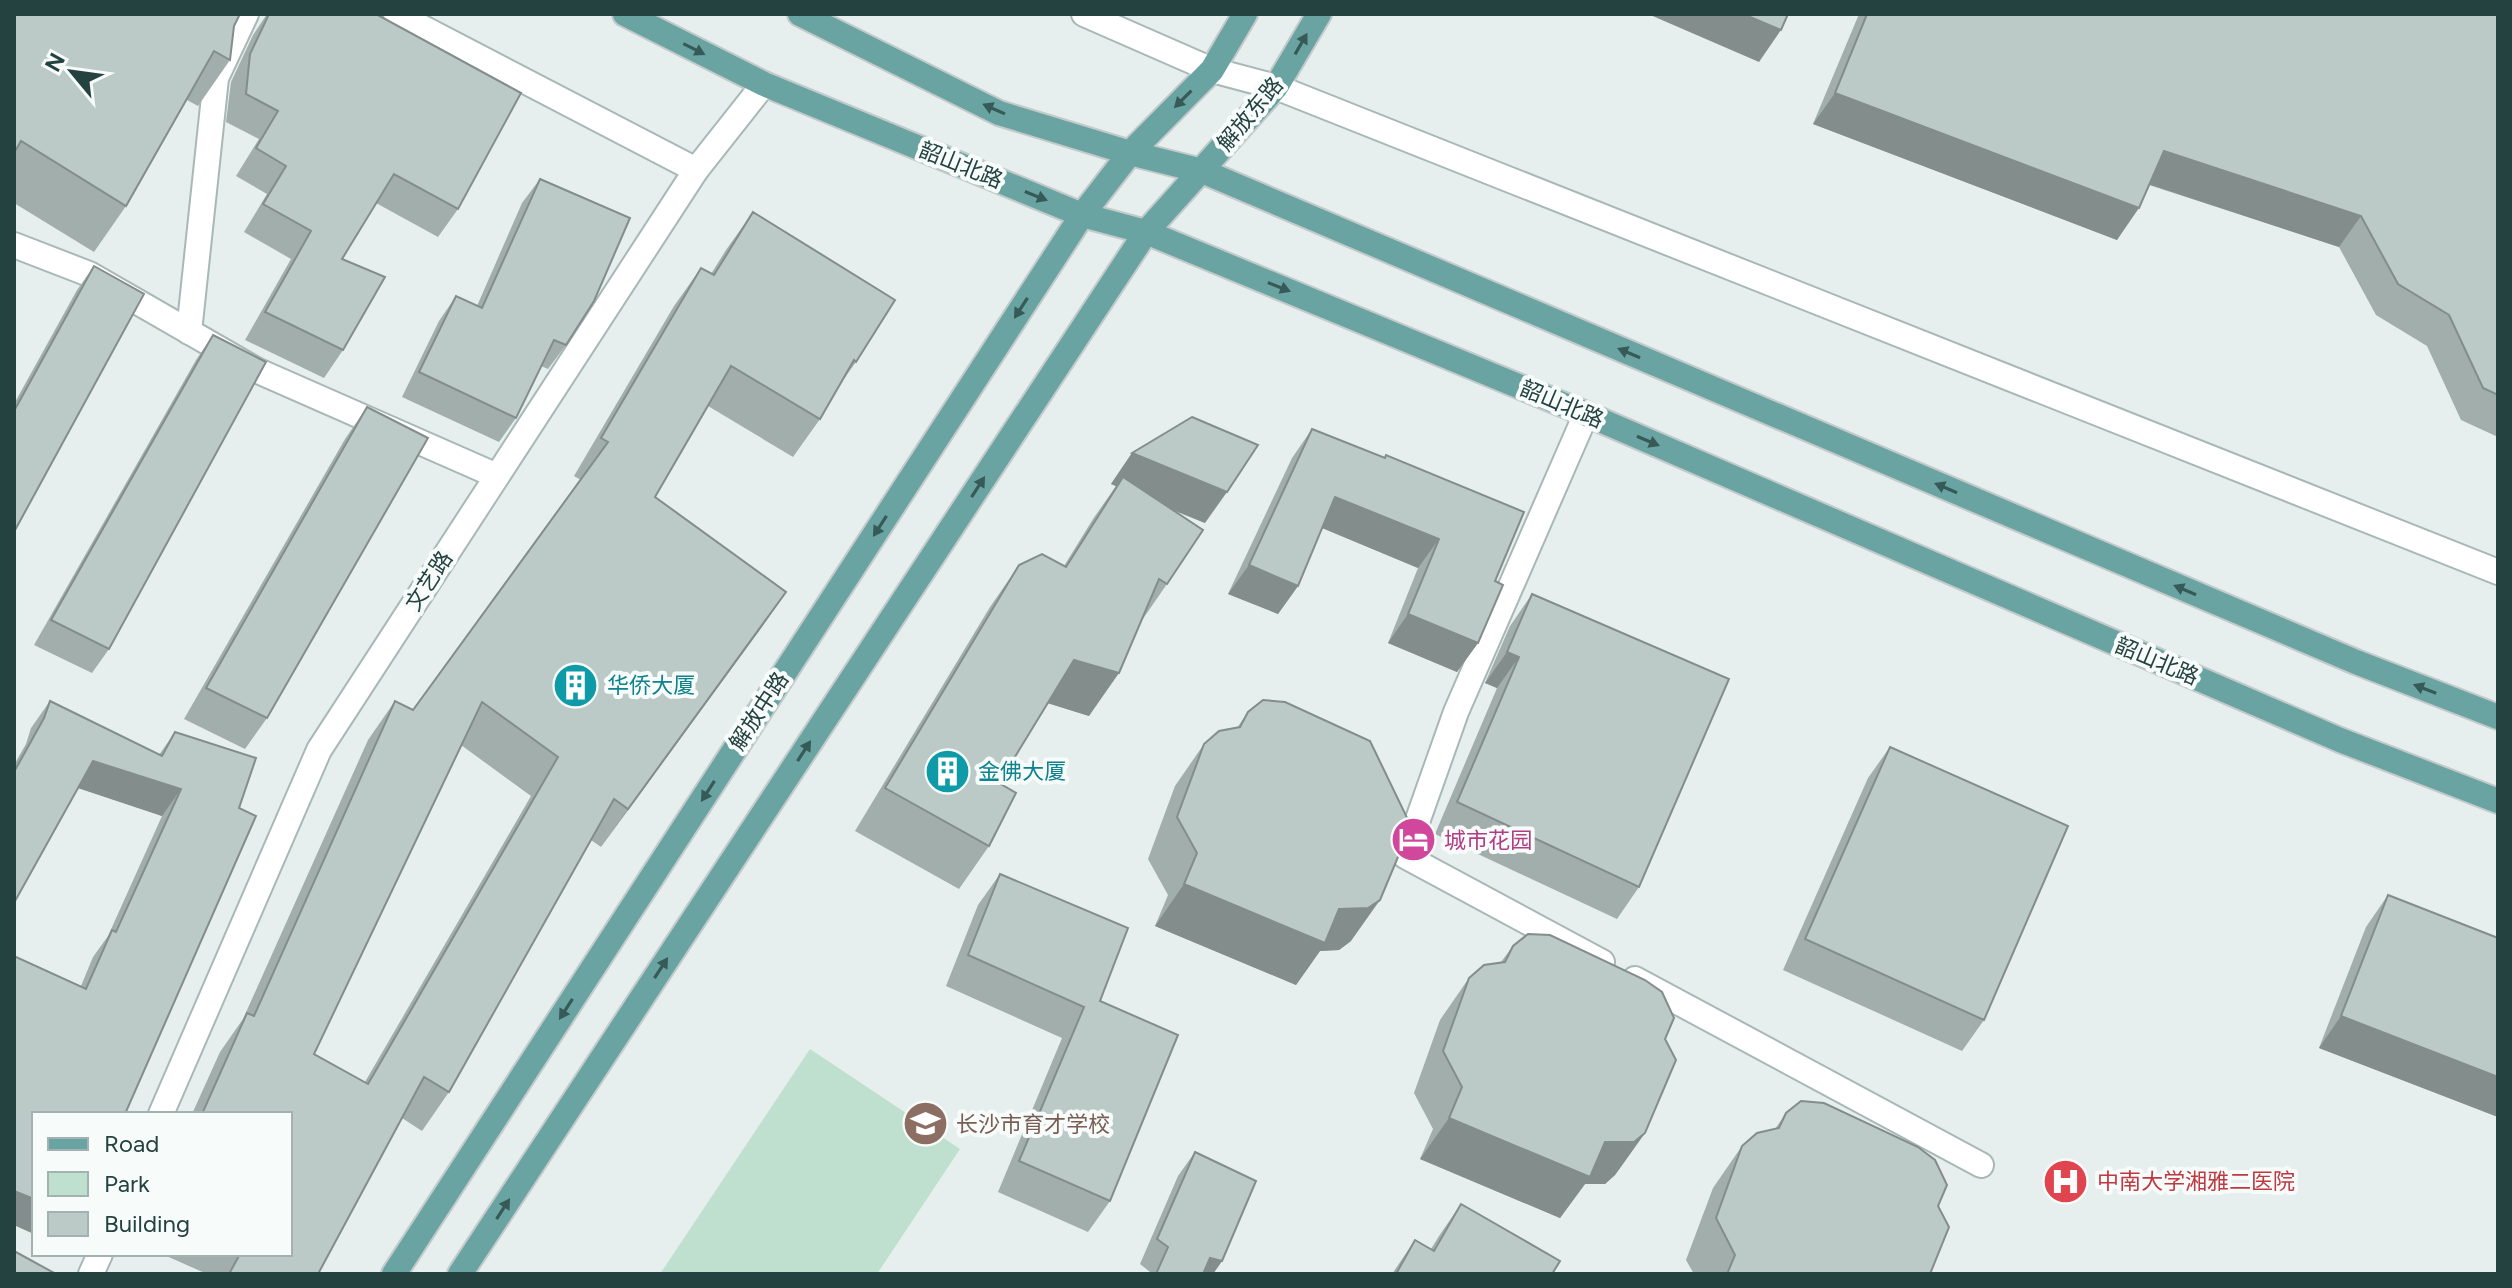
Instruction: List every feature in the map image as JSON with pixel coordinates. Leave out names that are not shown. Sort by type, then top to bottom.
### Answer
[{"type":"main road","name":"韶山北路","points":[[625,14],[764,84],[1082,215],[1146,232],[1586,414],[2340,740],[2498,801]]},
{"type":"main road","points":[[800,14],[999,113],[1130,153],[1202,171],[2356,662],[2498,717]]},
{"type":"main road","points":[[1130,153],[1212,70],[1245,14]]},
{"type":"main road","name":"解放东路","points":[[1202,171],[1276,87],[1319,14]]},
{"type":"main road","name":"解放中路","points":[[394,1274],[1082,215],[1130,153]]},
{"type":"main road","points":[[460,1274],[1146,232],[1202,171]]},
{"type":"street","points":[[189,332],[216,78],[246,14]]},
{"type":"street","points":[[396,14],[696,170]]},
{"type":"street","points":[[1084,14],[1212,70],[1276,87],[2498,572]]},
{"type":"street","name":"文艺路","points":[[162,1112],[319,750],[696,170],[764,84]]},
{"type":"street","points":[[14,245],[89,274],[256,370],[497,476]]},
{"type":"street","points":[[1586,414],[1456,712],[1405,856],[1981,1165]]},
{"type":"green space","points":[[810,1049],[960,1149],[877,1274],[660,1274]]},
{"type":"building","points":[[14,14],[240,14],[234,26],[230,60],[214,51],[126,206],[21,141],[14,153]]},
{"type":"building","points":[[269,14],[376,14],[521,93],[458,209],[394,174],[342,259],[385,277],[343,350],[265,312],[311,231],[263,204],[286,166],[256,148],[278,111],[246,94],[250,54]]},
{"type":"building","points":[[1743,14],[1788,14],[1781,30]]},
{"type":"building","points":[[1867,14],[2498,14],[2498,395],[2483,388],[2449,315],[2398,284],[2361,216],[2164,151],[2139,208],[1835,93]]},
{"type":"building","points":[[540,179],[630,218],[594,301],[566,345],[554,340],[516,418],[419,372],[456,296],[482,308]]},
{"type":"building","points":[[753,212],[895,300],[856,362],[854,360],[820,419],[731,366],[655,497],[786,592],[628,809],[614,799],[449,1092],[424,1077],[318,1274],[229,1274],[239,1256],[292,1256],[292,1112],[203,1112],[247,1013],[254,1016],[395,701],[413,710],[608,442],[601,438],[701,268],[714,275]],"holes":[[[482,702],[558,757],[368,1084],[314,1054]]]},
{"type":"building","points":[[94,266],[144,294],[14,532],[14,411]]},
{"type":"building","points":[[213,335],[266,362],[109,649],[51,620]]},
{"type":"building","points":[[367,407],[428,438],[267,718],[206,688]]},
{"type":"building","points":[[1192,417],[1258,445],[1227,492],[1132,453]]},
{"type":"building","points":[[1312,429],[1385,458],[1386,455],[1524,512],[1495,581],[1503,585],[1478,643],[1408,614],[1439,539],[1335,497],[1298,586],[1249,565]]},
{"type":"building","points":[[1123,477],[1203,530],[1167,584],[1159,579],[1119,673],[1074,660],[999,783],[1016,793],[989,846],[885,788],[1019,565],[1042,554],[1066,567]]},
{"type":"building","points":[[1532,594],[1729,679],[1639,887],[1457,802],[1519,657],[1507,652]]},
{"type":"building","points":[[1263,700],[1285,702],[1370,741],[1411,826],[1380,900],[1368,908],[1339,909],[1325,943],[1184,884],[1197,853],[1177,817],[1204,744],[1219,731],[1240,727],[1248,712]]},
{"type":"building","points":[[50,701],[162,756],[175,732],[256,758],[239,808],[256,816],[126,1112],[32,1112],[32,1198],[14,1191],[14,956],[86,989],[112,930],[116,932],[181,789],[93,761],[14,903],[14,772]]},
{"type":"building","points":[[1890,747],[2068,826],[1984,1020],[1805,939]]},
{"type":"building","points":[[1000,874],[1128,928],[1100,1001],[1178,1035],[1110,1201],[1019,1161],[1084,1007],[968,955]]},
{"type":"building","points":[[2388,895],[2498,938],[2498,1077],[2341,1016]]},
{"type":"building","points":[[1528,934],[1550,935],[1645,980],[1662,992],[1674,1018],[1665,1039],[1676,1060],[1645,1133],[1634,1142],[1605,1142],[1590,1177],[1449,1118],[1462,1087],[1443,1051],[1469,978],[1484,965],[1505,962],[1513,946]]},
{"type":"building","points":[[1801,1101],[1824,1103],[1918,1147],[1935,1160],[1947,1185],[1938,1206],[1949,1227],[1930,1274],[1727,1274],[1735,1255],[1716,1218],[1742,1146],[1757,1133],[1779,1128],[1786,1113]]},
{"type":"building","points":[[1195,1152],[1256,1181],[1222,1261],[1210,1258],[1203,1274],[1156,1274],[1168,1247],[1157,1239]]},
{"type":"building","points":[[1461,1204],[1560,1261],[1552,1274],[1396,1274],[1415,1240],[1434,1251]]},
{"type":"building","points":[[14,1251],[56,1274],[14,1274]]},
{"type":"place","name":"华侨大厦","points":[[576,685]]},
{"type":"place","name":"金佛大厦","points":[[947,771]]},
{"type":"place","name":"城市花园","points":[[1413,840]]},
{"type":"place","name":"长沙市育才学校","points":[[925,1124]]},
{"type":"place","name":"中南大学湘雅二医院","points":[[2066,1181]]}]
